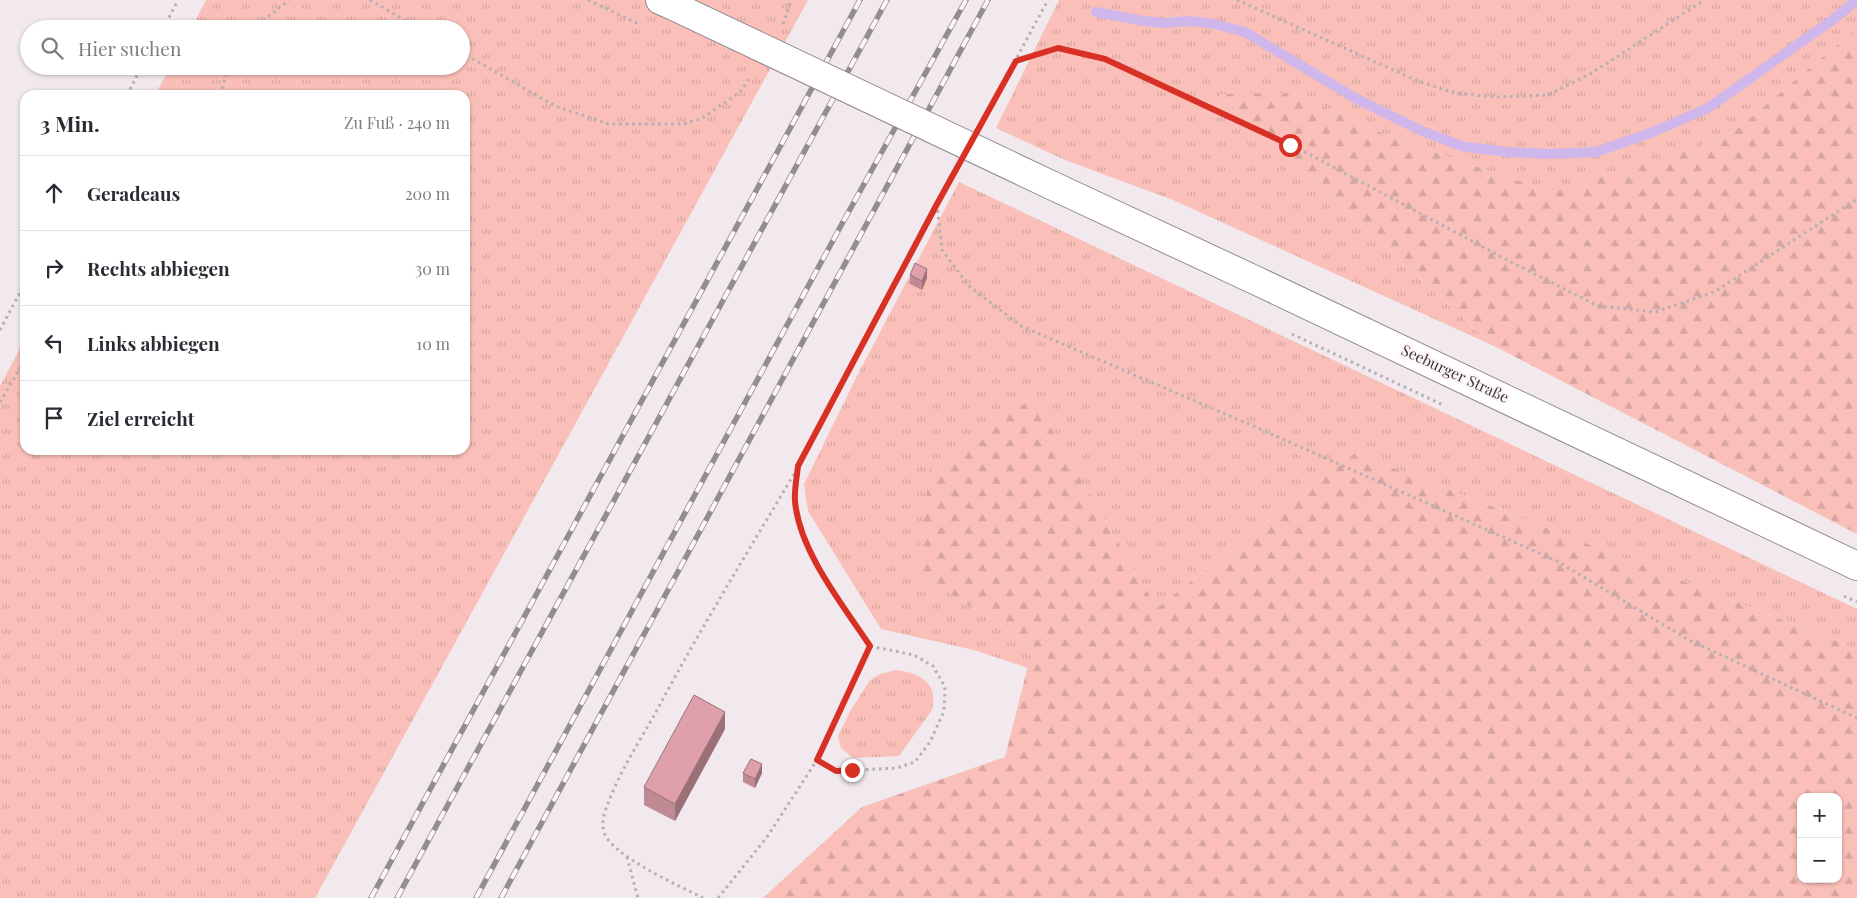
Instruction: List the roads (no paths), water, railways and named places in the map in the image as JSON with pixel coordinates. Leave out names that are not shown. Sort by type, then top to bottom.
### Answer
[{"type":"main road","name":"Seeburger Straße","points":[[669,4],[1857,566]]},
{"type":"waterway","points":[[1096,12],[1143,21],[1164,23],[1190,21],[1214,24],[1245,32],[1355,98],[1424,132],[1465,147],[1551,154],[1596,152],[1653,132],[1708,108],[1831,21],[1857,0]]},
{"type":"railway","points":[[371,898],[860,0]]},
{"type":"railway","points":[[397,898],[887,0]]},
{"type":"railway","points":[[476,898],[843,222],[966,0]]},
{"type":"railway","points":[[501,898],[988,0]]}]
